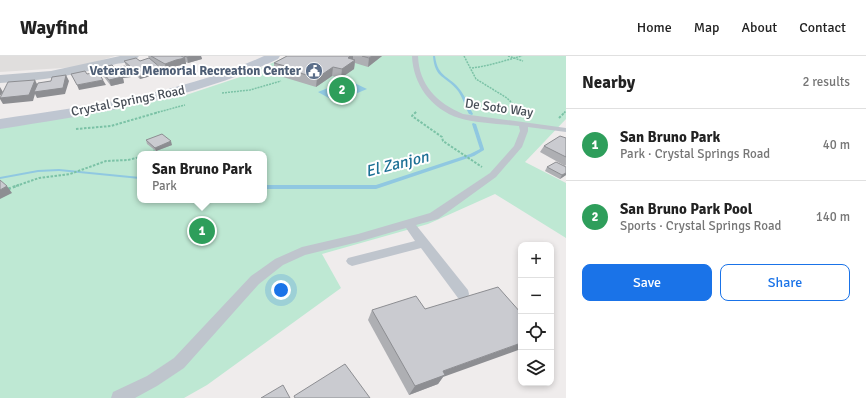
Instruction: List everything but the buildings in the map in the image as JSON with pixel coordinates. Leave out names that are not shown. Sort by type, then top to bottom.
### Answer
[{"type":"main road","name":"Crystal Springs Road","points":[[0,124],[174,94],[222,79],[274,56]]},
{"type":"street","points":[[0,79],[35,77],[64,73],[133,56]]},
{"type":"lane","name":"De Soto Way","points":[[415,56],[416,72],[428,94],[440,106],[449,112],[461,116],[566,130]]},
{"type":"lane","points":[[119,398],[152,382],[178,363],[255,280],[280,262],[302,251],[409,224],[434,216],[493,175],[518,147],[524,131],[524,124]]},
{"type":"lane","points":[[409,224],[463,294]]},
{"type":"lane","points":[[352,261],[423,242]]},
{"type":"path","points":[[464,56],[472,68],[476,79],[516,106],[520,112],[524,124]]},
{"type":"path","points":[[508,56],[522,61]]},
{"type":"path","points":[[472,68],[482,67],[522,56]]},
{"type":"path","points":[[416,112],[412,116],[442,137],[443,141],[486,170]]},
{"type":"path","points":[[8,188],[39,178],[70,174],[106,161],[128,160],[137,158]]},
{"type":"path","points":[[206,221],[206,227],[212,236]]},
{"type":"shaded area","points":[[0,56],[115,56],[78,67],[0,72]]},
{"type":"green space","points":[[288,56],[566,56],[566,119],[525,162],[566,183],[566,238],[495,194],[428,224],[322,254],[341,288],[207,385],[184,398],[0,398],[0,124],[113,108],[183,96],[243,76]]},
{"type":"water","points":[[348,80],[367,89],[336,102],[318,92]]},
{"type":"waterway","name":"El Zanjon","points":[[434,56],[436,68],[441,75],[453,84],[459,91],[471,114]]},
{"type":"waterway","name":"El Zanjon","points":[[267,187],[376,187],[472,155],[482,149],[474,124]]},
{"type":"waterway","name":"El Zanjon","points":[[0,178],[38,171],[59,170],[137,178]]},
{"type":"place","name":"Veterans Memorial Recreation Center","points":[[314,71]]},
{"type":"place","name":"San Bruno Park Pool","points":[[342,90]]},
{"type":"place","name":"San Bruno Park","points":[[202,231]]}]
